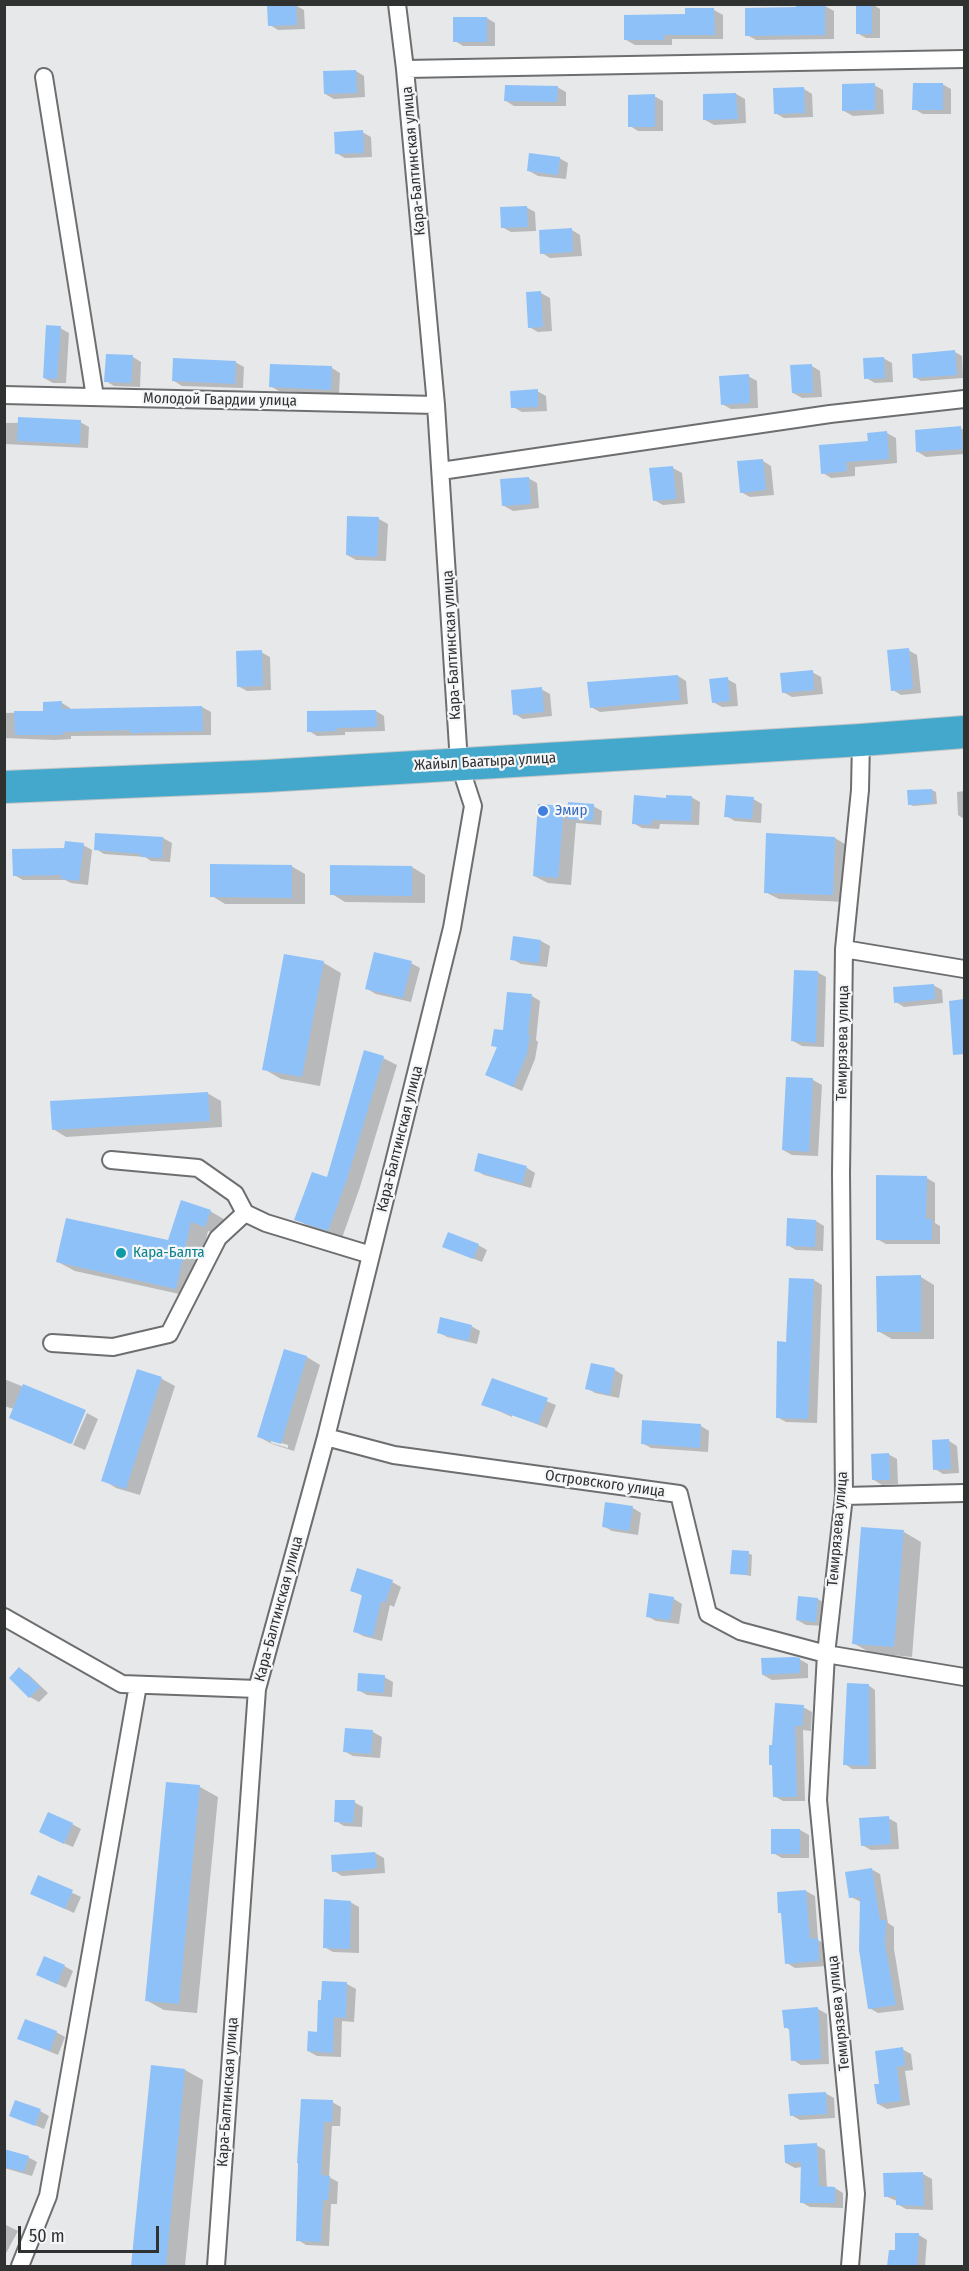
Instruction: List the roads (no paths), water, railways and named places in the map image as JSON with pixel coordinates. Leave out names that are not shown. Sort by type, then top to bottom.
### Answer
[{"type":"highway","name":"Жайыл Баатыра улица","points":[[4,786],[266,776],[964,732]]},
{"type":"street","name":"Кара-Балтинская улица","points":[[216,2266],[257,1689],[326,1437],[453,928],[473,806],[459,763],[436,405],[397,4]]},
{"type":"street","points":[[405,69],[964,59]]},
{"type":"street","points":[[44,76],[95,397]]},
{"type":"street","name":"Молодой Гвардии улица","points":[[4,395],[436,405]]},
{"type":"street","points":[[441,471],[830,414],[964,399]]},
{"type":"street","name":"Темирязева улица","points":[[850,2266],[856,2194],[818,1800],[826,1654],[844,1496],[841,1173],[844,949],[860,790],[861,740]]},
{"type":"street","points":[[844,949],[964,969]]},
{"type":"street","points":[[111,1160],[198,1168],[235,1194],[245,1213],[266,1223],[371,1255]]},
{"type":"street","points":[[52,1343],[112,1347],[170,1334],[218,1238],[245,1213]]},
{"type":"street","name":"Островского улица","points":[[326,1437],[394,1455],[679,1494],[708,1614],[740,1631],[826,1654],[964,1677]]},
{"type":"street","points":[[844,1496],[964,1493]]},
{"type":"street","points":[[4,1617],[122,1684],[257,1689]]},
{"type":"street","points":[[20,2266],[48,2196],[138,1685]]},
{"type":"place","name":"Эмир","points":[[543,811]]},
{"type":"place","name":"Кара-Балта","points":[[121,1253]]}]
